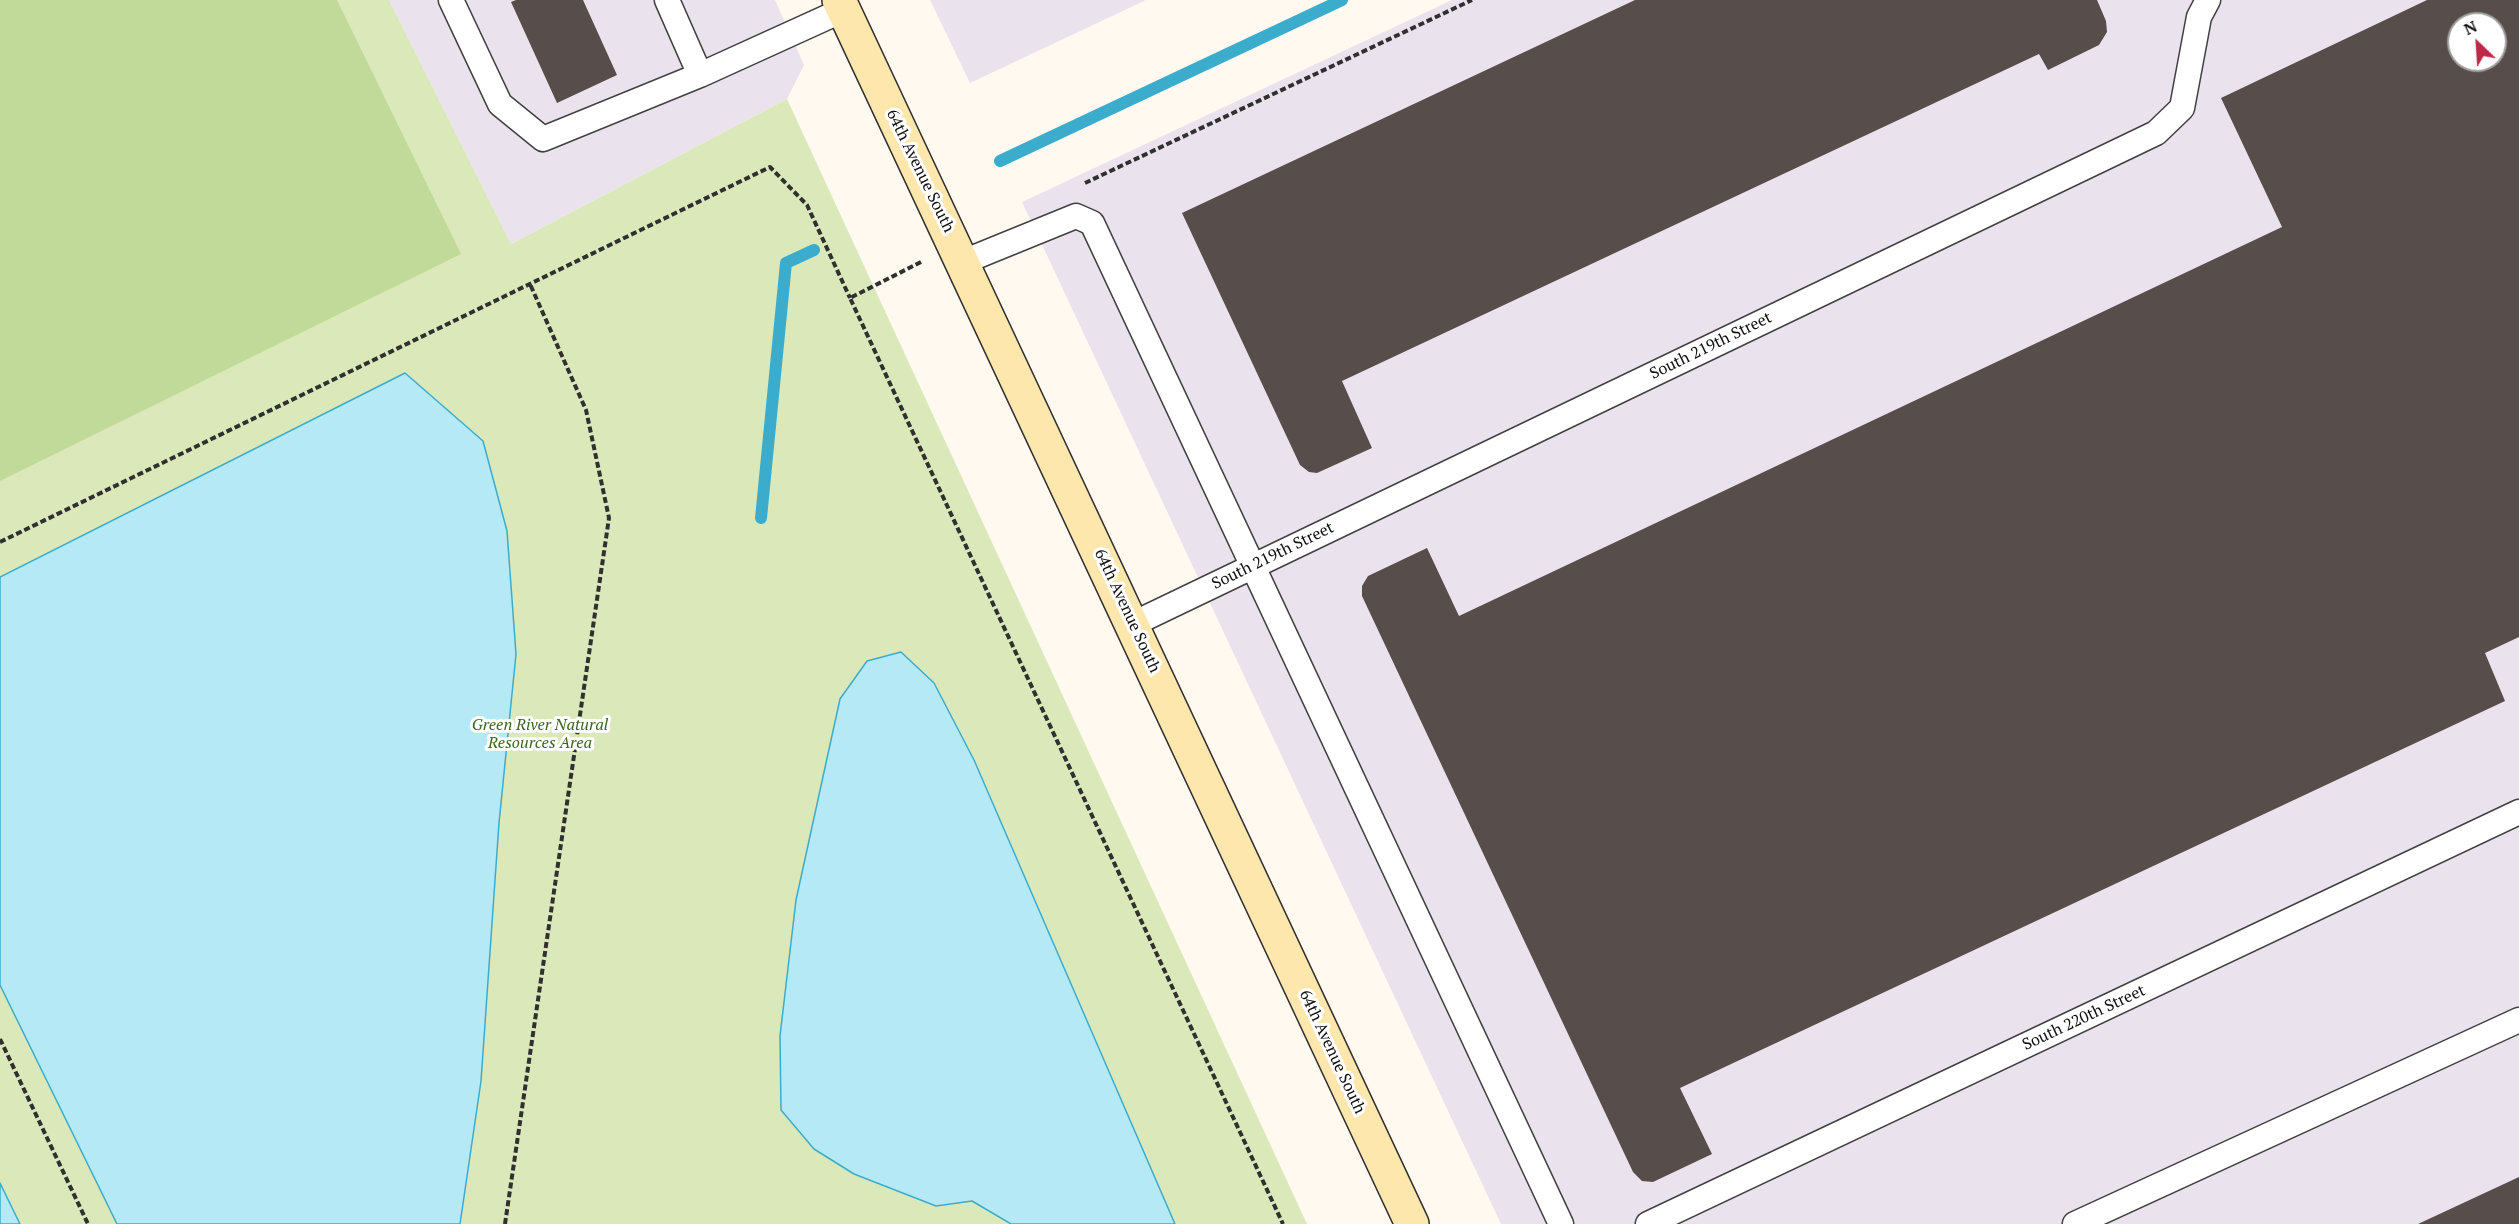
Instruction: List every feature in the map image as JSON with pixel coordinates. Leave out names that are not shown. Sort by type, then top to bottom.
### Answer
[{"type":"street","name":"64th Avenue South","points":[[841,5],[1413,1224]]},
{"type":"lane","points":[[451,0],[500,104],[543,139],[700,75],[841,5]]},
{"type":"lane","points":[[667,0],[700,75]]},
{"type":"lane","name":"South 219th Street","points":[[1133,624],[2156,133],[2182,108],[2199,17],[2208,0]]},
{"type":"lane","points":[[963,262],[1076,216],[1092,223],[1560,1224]]},
{"type":"lane","name":"South 220th Street","points":[[1648,1224],[2519,812]]},
{"type":"lane","points":[[2075,1224],[2519,1020]]},
{"type":"path","points":[[0,542],[770,167],[807,205],[850,298]]},
{"type":"path","points":[[505,1224],[609,518],[586,410],[530,284]]},
{"type":"path","points":[[0,1039],[88,1224]]},
{"type":"shaded area","points":[[389,0],[775,0],[804,65],[787,99],[511,244]]},
{"type":"shaded area","points":[[930,0],[1146,0],[970,83]]},
{"type":"shaded area","points":[[1452,0],[2519,0],[2519,1224],[1501,1224],[1022,202]]},
{"type":"green space","name":"Green River Natural Resources Area","points":[[0,0],[389,0],[511,244],[787,99],[1307,1224],[0,1224]]},
{"type":"green space","points":[[0,0],[337,0],[461,254],[0,481]]},
{"type":"water","points":[[405,373],[483,441],[507,531],[516,654],[499,823],[481,1081],[460,1224],[117,1224],[0,985],[0,577]]},
{"type":"water","points":[[901,652],[934,683],[974,760],[1175,1224],[1011,1224],[972,1201],[936,1206],[854,1174],[814,1149],[781,1110],[780,1036],[796,900],[840,699],[867,661]]},
{"type":"water","points":[[0,1183],[20,1224],[0,1224]]},
{"type":"building","points":[[516,0],[583,0],[617,75],[557,103],[511,2]]},
{"type":"building","points":[[1635,0],[2097,0],[2106,21],[2107,32],[2099,45],[2048,70],[2039,54],[1342,381],[1372,448],[1317,473],[1309,472],[1300,465],[1182,213]]},
{"type":"building","points":[[2427,0],[2519,0],[2519,637],[2485,653],[2505,701],[1680,1088],[1712,1154],[1653,1182],[1642,1181],[1633,1172],[1362,596],[1362,586],[1368,576],[1427,548],[1459,616],[2282,227],[2221,98]]},
{"type":"building","points":[[2519,1177],[2519,1224],[2418,1224]]},
{"type":"waterway","points":[[1000,161],[1342,0]]},
{"type":"waterway","points":[[761,518],[786,263],[814,250]]}]
